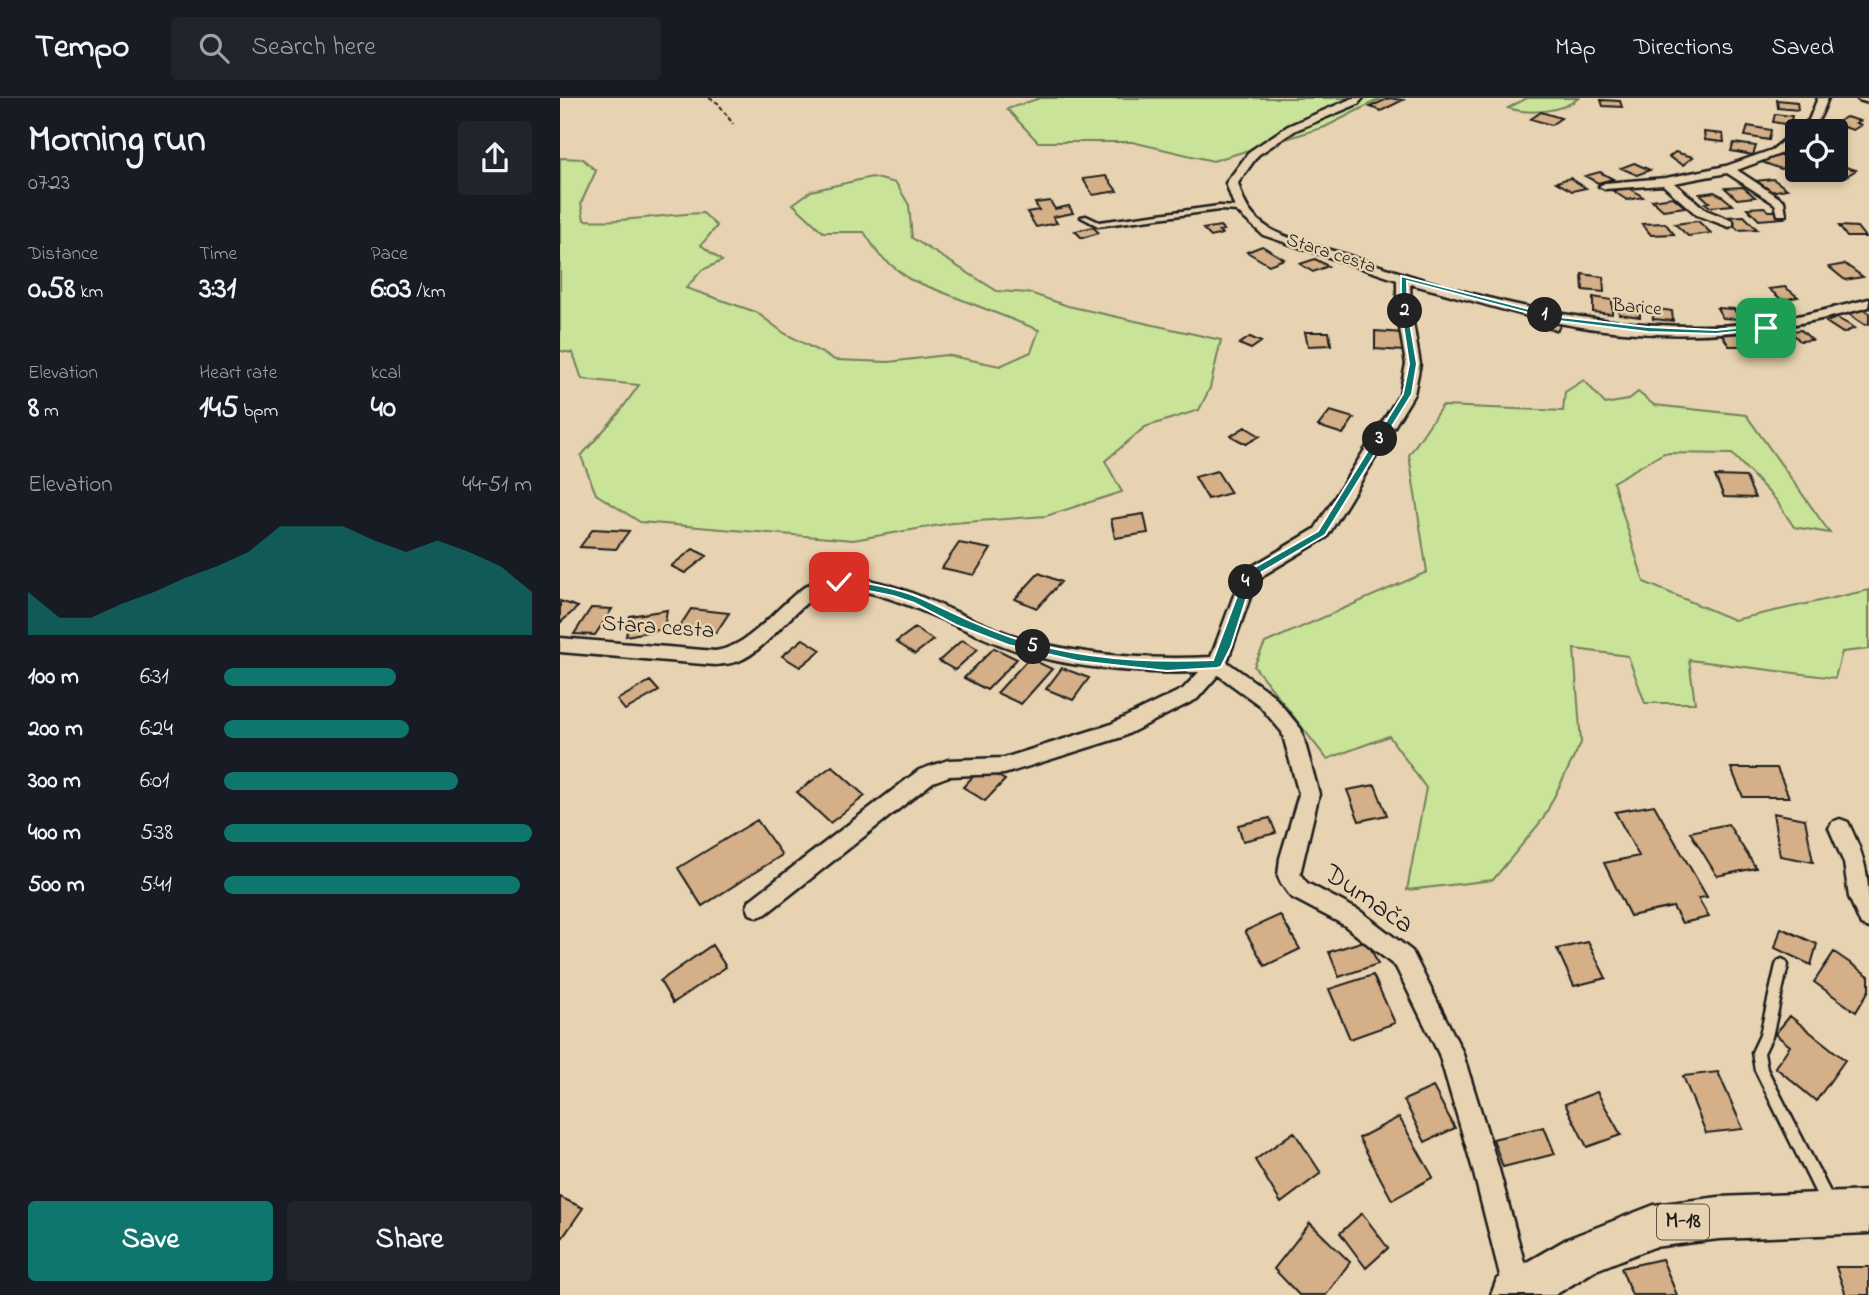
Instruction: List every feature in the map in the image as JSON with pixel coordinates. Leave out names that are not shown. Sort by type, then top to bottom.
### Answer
[{"type":"main road","name":"M-18","points":[[1532,1287],[1582,1254],[1654,1226],[1719,1218],[1851,1213]]},
{"type":"street","points":[[1814,119],[1824,98]]},
{"type":"street","points":[[1862,98],[1869,100]]},
{"type":"street","points":[[1240,209],[1231,183],[1254,153],[1293,128],[1360,99]]},
{"type":"street","points":[[1605,186],[1666,181],[1729,169],[1776,152],[1785,145]]},
{"type":"street","points":[[1729,169],[1780,203],[1782,213]]},
{"type":"street","points":[[1666,181],[1702,215],[1729,223]]},
{"type":"street","name":"Stara cesta","points":[[758,907],[926,776],[948,768],[1004,766],[1115,731],[1190,694],[1217,664],[1246,583],[1259,570],[1321,533],[1407,394],[1413,364],[1405,311],[1404,278],[1267,232],[1240,209]]},
{"type":"street","name":"Barice","points":[[1404,278],[1559,319],[1648,329],[1716,332],[1766,328],[1823,317],[1869,303]]},
{"type":"street","name":"Stara cesta","points":[[560,645],[715,658],[736,655],[755,642],[807,594],[824,584],[839,582],[894,593],[918,601],[960,623],[1012,642],[1077,657],[1167,666],[1217,664]]},
{"type":"street","name":"Dumača","points":[[1217,664],[1266,700],[1291,729],[1309,794],[1291,858],[1289,876],[1299,890],[1352,918],[1404,959],[1450,1051],[1485,1166],[1532,1287]]},
{"type":"street","points":[[1840,828],[1854,863],[1860,897],[1869,918]]},
{"type":"lane","points":[[1084,217],[1098,224],[1219,208],[1240,209]]},
{"type":"lane","points":[[1782,965],[1766,1037],[1758,1052],[1761,1070],[1851,1213]]},
{"type":"path","points":[[709,98],[718,103],[733,124]]},
{"type":"green space","points":[[1040,98],[1382,98],[1325,127],[1213,161],[1132,142],[1038,142],[1007,109]]},
{"type":"green space","points":[[1527,98],[1579,98],[1572,103],[1545,111],[1508,108]]},
{"type":"green space","points":[[560,158],[583,159],[596,171],[581,203],[584,220],[703,213],[717,226],[701,245],[722,261],[702,270],[686,288],[756,312],[784,333],[835,360],[889,362],[946,355],[1000,366],[1031,352],[1039,330],[909,279],[880,256],[864,232],[823,232],[793,204],[811,191],[872,177],[896,183],[909,205],[912,238],[997,291],[1030,293],[1068,306],[1221,340],[1210,388],[1199,410],[1145,427],[1105,461],[1122,492],[1046,516],[952,523],[853,540],[640,522],[596,494],[581,456],[639,385],[582,379],[573,353],[560,351]]},
{"type":"green space","points":[[1584,380],[1605,404],[1628,400],[1638,392],[1654,405],[1746,415],[1830,533],[1794,527],[1776,500],[1732,454],[1664,453],[1613,482],[1644,582],[1734,620],[1869,590],[1869,649],[1842,652],[1835,678],[1689,660],[1695,703],[1645,703],[1628,656],[1574,649],[1581,743],[1543,819],[1493,880],[1407,890],[1426,788],[1389,736],[1327,759],[1254,666],[1265,643],[1427,572],[1409,455],[1442,406],[1563,411],[1565,392]]},
{"type":"building","points":[[1389,98],[1403,100],[1381,111],[1370,107]]},
{"type":"building","points":[[1601,100],[1620,101],[1622,107],[1603,106]]},
{"type":"building","points":[[1777,100],[1797,102],[1798,110],[1778,108]]},
{"type":"building","points":[[1541,112],[1561,118],[1551,125],[1531,119]]},
{"type":"building","points":[[1775,114],[1792,116],[1791,119],[1785,119],[1785,124],[1773,122]]},
{"type":"building","points":[[1846,117],[1860,121],[1856,123],[1861,125],[1853,130],[1848,128],[1848,119],[1843,119]]},
{"type":"building","points":[[1748,126],[1771,130],[1769,140],[1745,136]]},
{"type":"building","points":[[1704,132],[1723,134],[1724,142],[1705,140]]},
{"type":"building","points":[[1734,143],[1756,146],[1753,155],[1731,151]]},
{"type":"building","points":[[1675,152],[1693,157],[1683,165],[1669,157]]},
{"type":"building","points":[[1777,154],[1785,157],[1785,167],[1781,169],[1762,162]]},
{"type":"building","points":[[1634,163],[1650,170],[1637,175],[1621,168]]},
{"type":"building","points":[[1600,172],[1613,179],[1598,183],[1585,176]]},
{"type":"building","points":[[1106,176],[1117,191],[1093,195],[1083,179]]},
{"type":"building","points":[[1570,178],[1586,188],[1572,191],[1556,182]]},
{"type":"building","points":[[1773,179],[1787,189],[1770,192],[1756,181]]},
{"type":"building","points":[[1628,187],[1643,197],[1627,200],[1613,191]]},
{"type":"building","points":[[1743,187],[1755,197],[1737,199],[1725,188]]},
{"type":"building","points":[[1714,192],[1733,205],[1710,207],[1705,203],[1709,202],[1700,194]]},
{"type":"building","points":[[1673,197],[1685,207],[1663,210],[1652,200]]},
{"type":"building","points":[[1050,201],[1055,209],[1069,206],[1073,213],[1053,217],[1057,223],[1036,227],[1027,212],[1039,210],[1035,203]]},
{"type":"building","points":[[1764,207],[1769,211],[1777,211],[1784,218],[1759,220],[1747,208]]},
{"type":"building","points":[[1744,216],[1757,229],[1738,230],[1726,217]]},
{"type":"building","points":[[1698,221],[1711,233],[1688,236],[1675,224]]},
{"type":"building","points":[[1665,223],[1674,234],[1651,235],[1642,224]]},
{"type":"building","points":[[1220,226],[1224,230],[1219,231],[1222,234],[1211,237],[1203,229]]},
{"type":"building","points":[[1839,226],[1857,227],[1865,237],[1847,237]]},
{"type":"building","points":[[1093,227],[1099,233],[1082,238],[1075,231]]},
{"type":"building","points":[[1262,246],[1284,259],[1269,265],[1247,252]]},
{"type":"building","points":[[1315,259],[1328,266],[1313,272],[1300,264]]},
{"type":"building","points":[[1845,264],[1863,277],[1845,280],[1829,267]]},
{"type":"building","points":[[1582,274],[1603,277],[1604,292],[1583,290]]},
{"type":"building","points":[[1785,287],[1798,297],[1782,300],[1769,289]]},
{"type":"building","points":[[1593,297],[1612,300],[1612,314],[1593,312]]},
{"type":"building","points":[[1620,305],[1640,308],[1640,317],[1619,314]]},
{"type":"building","points":[[1652,308],[1672,311],[1673,321],[1653,319]]},
{"type":"building","points":[[1717,308],[1734,309],[1739,319],[1723,318]]},
{"type":"building","points":[[1863,309],[1869,313],[1869,324],[1865,325],[1847,313]]},
{"type":"building","points":[[1534,316],[1562,323],[1557,331],[1529,324]]},
{"type":"building","points":[[1837,318],[1855,328],[1843,333],[1826,322]]},
{"type":"building","points":[[1774,330],[1784,342],[1765,343],[1756,331]]},
{"type":"building","points":[[1801,330],[1812,340],[1800,341],[1790,331]]},
{"type":"building","points":[[1375,331],[1403,333],[1403,351],[1375,349]]},
{"type":"building","points":[[1305,332],[1329,332],[1331,345],[1308,346]]},
{"type":"building","points":[[1721,333],[1739,333],[1747,346],[1729,346]]},
{"type":"building","points":[[1250,337],[1261,342],[1251,349],[1239,344]]},
{"type":"building","points":[[1330,411],[1354,418],[1343,434],[1318,426]]},
{"type":"building","points":[[1245,427],[1260,436],[1246,444],[1231,436]]},
{"type":"building","points":[[1217,471],[1231,493],[1208,499],[1195,477]]},
{"type":"building","points":[[1715,476],[1746,477],[1755,498],[1724,497]]},
{"type":"building","points":[[1144,514],[1148,533],[1115,538],[1111,519]]},
{"type":"building","points":[[593,529],[629,531],[616,549],[580,547]]},
{"type":"building","points":[[959,543],[991,549],[974,575],[942,568]]},
{"type":"building","points":[[693,549],[707,556],[685,573],[671,566]]},
{"type":"building","points":[[1039,573],[1061,582],[1037,608],[1015,599]]},
{"type":"building","points":[[560,601],[578,607],[560,623]]},
{"type":"building","points":[[591,608],[612,609],[595,635],[574,634]]},
{"type":"building","points":[[691,609],[729,613],[716,633],[678,629]]},
{"type":"building","points":[[667,610],[664,629],[626,636],[630,616]]},
{"type":"building","points":[[915,628],[933,640],[915,654],[896,642]]},
{"type":"building","points":[[803,639],[821,650],[800,667],[782,656]]},
{"type":"building","points":[[962,640],[978,649],[955,670],[939,661]]},
{"type":"building","points":[[994,648],[1017,659],[987,690],[964,678]]},
{"type":"building","points":[[1029,658],[1052,669],[1021,704],[997,693]]},
{"type":"building","points":[[1062,668],[1089,678],[1073,700],[1046,689]]},
{"type":"building","points":[[650,681],[659,691],[625,710],[617,700]]},
{"type":"building","points":[[832,766],[865,796],[830,823],[797,792]]},
{"type":"building","points":[[982,767],[1005,780],[985,801],[963,787]]},
{"type":"building","points":[[1731,768],[1777,768],[1789,797],[1743,797]]},
{"type":"building","points":[[1375,785],[1387,815],[1359,821],[1347,790]]},
{"type":"building","points":[[1654,805],[1707,897],[1698,898],[1709,917],[1682,923],[1673,907],[1630,916],[1604,863],[1639,856],[1615,812]]},
{"type":"building","points":[[1773,813],[1805,819],[1813,862],[1780,856]]},
{"type":"building","points":[[1270,818],[1276,833],[1243,841],[1238,825]]},
{"type":"building","points":[[757,820],[782,855],[702,906],[678,868]]},
{"type":"building","points":[[1728,824],[1756,868],[1717,876],[1690,832]]},
{"type":"building","points":[[1280,915],[1300,949],[1265,966],[1245,931]]},
{"type":"building","points":[[1781,928],[1817,944],[1811,965],[1775,948]]},
{"type":"building","points":[[1367,940],[1378,964],[1339,977],[1329,952]]},
{"type":"building","points":[[1588,942],[1606,978],[1574,986],[1557,949]]},
{"type":"building","points":[[712,945],[726,967],[673,1003],[660,981]]},
{"type":"building","points":[[1834,952],[1869,976],[1869,990],[1856,1012],[1814,982]]},
{"type":"building","points":[[1373,975],[1395,1023],[1350,1039],[1329,989]]},
{"type":"building","points":[[1790,1016],[1845,1060],[1816,1101],[1775,1067],[1790,1046],[1775,1034]]},
{"type":"building","points":[[1718,1072],[1743,1129],[1706,1133],[1683,1076]]},
{"type":"building","points":[[1433,1087],[1455,1128],[1425,1142],[1404,1100]]},
{"type":"building","points":[[1597,1092],[1621,1135],[1587,1147],[1565,1104]]},
{"type":"building","points":[[1399,1117],[1433,1177],[1392,1200],[1359,1138]]},
{"type":"building","points":[[1544,1127],[1555,1154],[1503,1167],[1493,1139]]},
{"type":"building","points":[[1294,1132],[1321,1173],[1281,1203],[1255,1160]]},
{"type":"building","points":[[560,1197],[583,1208],[563,1237],[560,1235]]},
{"type":"building","points":[[1362,1213],[1388,1248],[1366,1268],[1340,1233]]},
{"type":"building","points":[[1310,1223],[1350,1262],[1326,1295],[1299,1295],[1274,1269]]},
{"type":"building","points":[[1662,1259],[1677,1295],[1632,1295],[1621,1268]]},
{"type":"building","points":[[1836,1267],[1869,1267],[1869,1295],[1846,1295]]},
{"type":"route","points":[[839,582],[894,593],[918,601],[960,623],[1012,642],[1077,657],[1167,666],[1217,664],[1246,583],[1259,570],[1321,533],[1407,394],[1413,364],[1405,311],[1404,278],[1559,319],[1648,329],[1716,332],[1766,328]]}]
